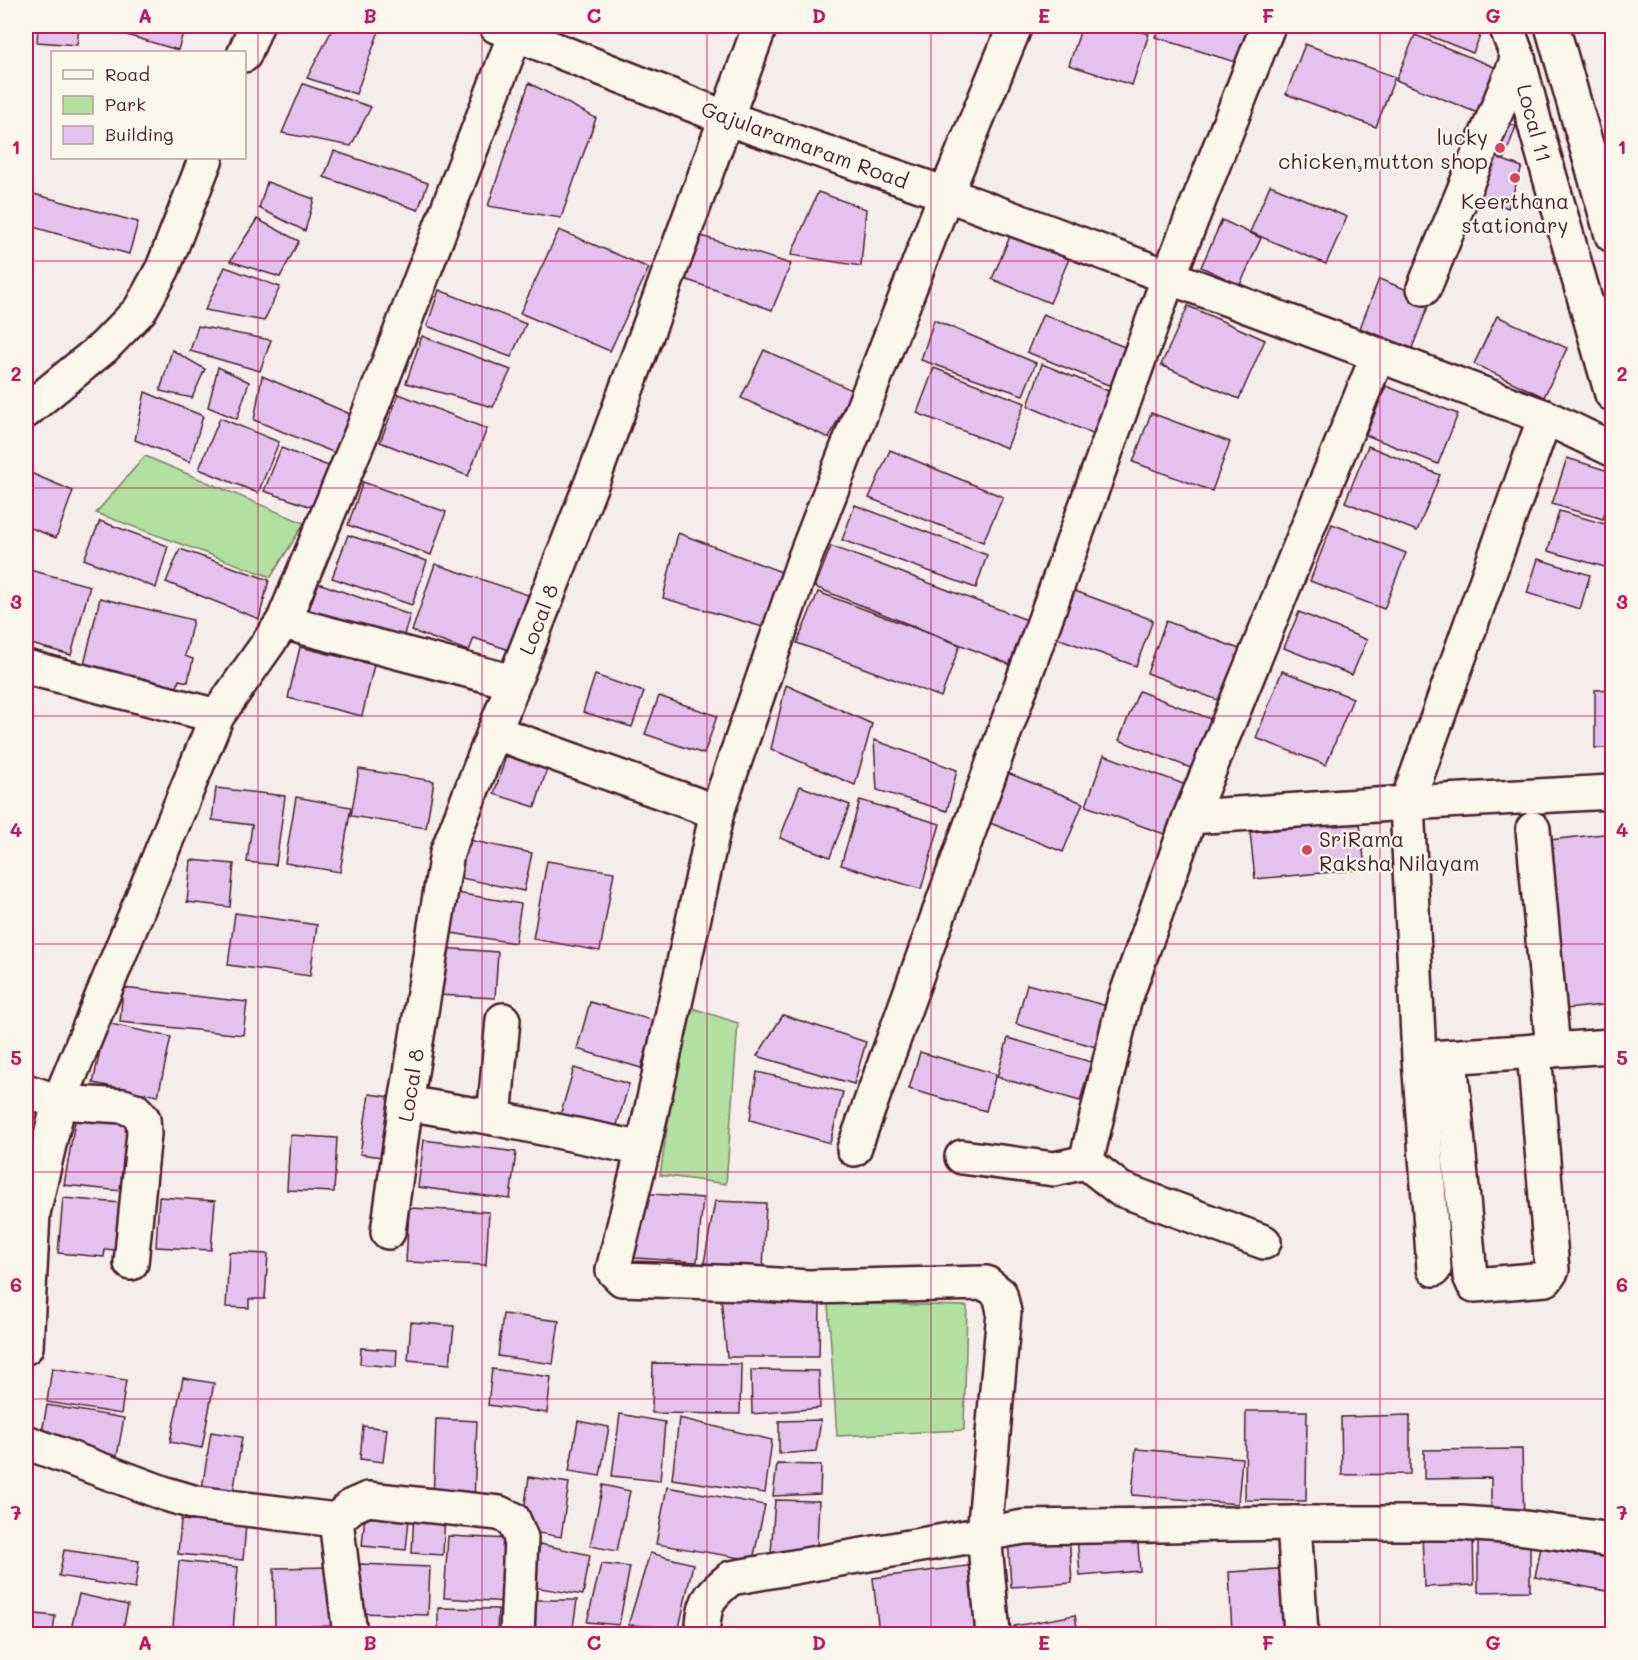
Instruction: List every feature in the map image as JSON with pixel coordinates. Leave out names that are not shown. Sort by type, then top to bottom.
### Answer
[{"type":"street","points":[[246,51],[256,26]]},
{"type":"street","name":"Local 8","points":[[388,1232],[406,1103],[447,853],[597,469],[760,26]]},
{"type":"street","points":[[993,1635],[984,1534],[1004,1312],[1000,1294],[986,1282],[808,1287],[621,1279],[613,1270],[643,1149],[717,812],[804,560],[946,194],[1015,26]]},
{"type":"street","points":[[854,1149],[1169,276],[1268,26]]},
{"type":"street","name":"Local 11","points":[[1506,26],[1518,58],[1612,394]]},
{"type":"street","name":"Local 11","points":[[1552,26],[1612,235]]},
{"type":"street","points":[[26,1347],[33,1213],[59,1102],[217,716],[283,622],[362,432],[506,29]]},
{"type":"street","name":"Gajularamaram Road","points":[[506,29],[726,118],[946,194],[1545,417],[1612,449]]},
{"type":"street","points":[[1424,288],[1518,58]]},
{"type":"street","points":[[1537,132],[1579,119]]},
{"type":"street","points":[[26,411],[104,347],[140,310],[163,268],[206,159]]},
{"type":"street","points":[[1086,1162],[1124,1002],[1190,817],[1378,355]]},
{"type":"street","points":[[1533,829],[1552,1270],[1546,1279],[1474,1285],[1470,1276],[1435,1058],[1407,802],[1545,417]]},
{"type":"street","points":[[283,622],[513,681]]},
{"type":"street","points":[[26,667],[217,716]]},
{"type":"street","points":[[494,732],[717,812]]},
{"type":"street","points":[[1190,817],[1407,802],[1612,792]]},
{"type":"street","points":[[494,1118],[503,1020]]},
{"type":"street","points":[[1435,1058],[1612,1046]]},
{"type":"street","points":[[1434,1269],[1435,1058]]},
{"type":"street","points":[[26,1091],[59,1102],[123,1106],[136,1111],[143,1119],[144,1133],[131,1263]]},
{"type":"street","points":[[406,1103],[494,1118],[643,1149]]},
{"type":"street","points":[[962,1157],[1054,1169],[1086,1162]]},
{"type":"street","points":[[1086,1162],[1120,1189],[1264,1242]]},
{"type":"street","points":[[26,1443],[196,1503],[336,1520],[352,1506],[368,1499],[498,1513],[513,1519],[521,1538],[517,1635]]},
{"type":"street","points":[[336,1520],[350,1635]]},
{"type":"street","points":[[1294,1523],[1301,1635]]},
{"type":"street","points":[[702,1635],[705,1605],[717,1589],[731,1578],[1024,1527],[1461,1523],[1518,1527],[1612,1540]]},
{"type":"green space","points":[[145,456],[304,523],[271,577],[96,513]]},
{"type":"green space","points":[[686,1006],[738,1023],[726,1184],[660,1175]]},
{"type":"green space","points":[[828,1303],[967,1306],[964,1430],[837,1436]]},
{"type":"building","points":[[38,26],[79,26],[77,45],[37,42]]},
{"type":"building","points":[[125,26],[185,26],[178,50],[123,34]]},
{"type":"building","points":[[334,26],[367,26],[379,31],[356,94],[307,78]]},
{"type":"building","points":[[1082,26],[1122,26],[1149,34],[1132,85],[1069,65]]},
{"type":"building","points":[[1159,26],[1264,26],[1251,67],[1155,37]]},
{"type":"building","points":[[1422,26],[1484,26],[1473,53],[1420,32]]},
{"type":"building","points":[[1415,35],[1509,73],[1490,118],[1396,80]]},
{"type":"building","points":[[1305,44],[1395,77],[1376,127],[1286,94]]},
{"type":"building","points":[[529,83],[596,118],[561,218],[488,206]]},
{"type":"building","points":[[303,84],[371,107],[351,146],[282,133]]},
{"type":"building","points":[[1496,119],[1516,126],[1504,160],[1484,153]]},
{"type":"building","points":[[334,151],[428,183],[418,210],[324,177]]},
{"type":"building","points":[[1484,153],[1522,167],[1508,208],[1471,193]]},
{"type":"building","points":[[267,182],[314,199],[305,231],[259,208]]},
{"type":"building","points":[[1270,185],[1347,217],[1326,264],[1250,232]]},
{"type":"building","points":[[818,192],[866,209],[861,266],[791,255]]},
{"type":"building","points":[[30,193],[138,222],[129,254],[26,225],[26,210]]},
{"type":"building","points":[[257,219],[299,241],[280,277],[230,261]]},
{"type":"building","points":[[1222,220],[1261,238],[1240,285],[1201,267]]},
{"type":"building","points":[[559,230],[649,268],[610,351],[520,313]]},
{"type":"building","points":[[1011,234],[1069,259],[1050,303],[992,279]]},
{"type":"building","points":[[698,235],[791,264],[772,310],[676,276]]},
{"type":"building","points":[[225,267],[280,287],[264,321],[205,310]]},
{"type":"building","points":[[1379,279],[1431,299],[1412,348],[1360,328]]},
{"type":"building","points":[[439,290],[526,324],[511,357],[427,326]]},
{"type":"building","points":[[1188,306],[1265,340],[1239,399],[1161,365]]},
{"type":"building","points":[[1043,314],[1127,348],[1111,386],[1027,352]]},
{"type":"building","points":[[1497,316],[1567,348],[1544,397],[1474,364]]},
{"type":"building","points":[[934,320],[1036,363],[1023,395],[921,360]]},
{"type":"building","points":[[198,326],[271,340],[260,371],[190,351]]},
{"type":"building","points":[[422,336],[511,370],[493,407],[406,383]]},
{"type":"building","points":[[172,350],[205,369],[192,398],[160,391]]},
{"type":"building","points":[[764,350],[852,390],[829,438],[741,398]]},
{"type":"building","points":[[1042,364],[1111,392],[1095,435],[1028,406]]},
{"type":"building","points":[[218,367],[249,382],[237,419],[208,407]]},
{"type":"building","points":[[934,368],[1025,403],[1007,448],[917,413]]},
{"type":"building","points":[[262,376],[350,414],[335,453],[254,420]]},
{"type":"building","points":[[1386,386],[1458,414],[1438,464],[1366,435]]},
{"type":"building","points":[[145,392],[203,416],[190,462],[135,440]]},
{"type":"building","points":[[399,394],[487,429],[468,476],[380,442]]},
{"type":"building","points":[[1151,413],[1230,442],[1212,491],[1133,462]]},
{"type":"building","points":[[220,418],[279,442],[258,493],[199,469]]},
{"type":"building","points":[[1368,446],[1440,475],[1417,531],[1345,502]]},
{"type":"building","points":[[281,448],[331,467],[318,509],[264,491]]},
{"type":"building","points":[[890,450],[1003,497],[983,542],[869,498]]},
{"type":"building","points":[[1567,458],[1612,472],[1612,490],[1603,519],[1552,504]]},
{"type":"building","points":[[26,471],[73,491],[56,538],[26,526]]},
{"type":"building","points":[[363,482],[446,512],[431,555],[348,525]]},
{"type":"building","points":[[855,505],[987,555],[976,588],[842,540]]},
{"type":"building","points":[[1559,511],[1612,526],[1612,569],[1548,551]]},
{"type":"building","points":[[100,521],[168,546],[156,588],[84,559]]},
{"type":"building","points":[[1332,524],[1406,553],[1384,609],[1310,581]]},
{"type":"building","points":[[678,533],[784,573],[763,627],[663,598]]},
{"type":"building","points":[[348,535],[427,561],[412,605],[332,578]]},
{"type":"building","points":[[831,546],[1030,621],[1014,666],[815,587]]},
{"type":"building","points":[[180,549],[269,580],[259,619],[166,582]]},
{"type":"building","points":[[1538,559],[1590,575],[1580,609],[1527,593]]},
{"type":"building","points":[[435,564],[531,596],[512,651],[474,638],[469,651],[412,631]]},
{"type":"building","points":[[26,569],[90,586],[71,655],[31,644],[26,660]]},
{"type":"building","points":[[318,583],[410,615],[401,644],[308,613]]},
{"type":"building","points":[[1075,591],[1153,620],[1136,666],[1057,638]]},
{"type":"building","points":[[818,592],[960,645],[941,697],[797,643]]},
{"type":"building","points":[[100,598],[193,620],[185,656],[193,659],[188,682],[179,680],[176,691],[83,669]]},
{"type":"building","points":[[1299,612],[1367,640],[1352,675],[1284,648]]},
{"type":"building","points":[[1166,621],[1242,650],[1223,702],[1147,673]]},
{"type":"building","points":[[300,647],[374,665],[362,716],[288,698]]},
{"type":"building","points":[[1282,671],[1353,698],[1326,765],[1256,738]]},
{"type":"building","points":[[595,675],[644,692],[632,727],[583,712]]},
{"type":"building","points":[[786,685],[872,724],[855,785],[771,749]]},
{"type":"building","points":[[1612,689],[1612,748],[1595,748],[1595,690]]},
{"type":"building","points":[[1139,691],[1221,723],[1201,772],[1119,740]]},
{"type":"building","points":[[659,696],[717,716],[704,754],[645,734]]},
{"type":"building","points":[[874,740],[957,770],[947,811],[877,790]]},
{"type":"building","points":[[1104,755],[1186,785],[1167,835],[1086,806]]},
{"type":"building","points":[[506,756],[547,769],[535,807],[494,794]]},
{"type":"building","points":[[359,769],[434,781],[426,828],[351,816]]},
{"type":"building","points":[[1005,772],[1083,803],[1063,852],[985,821]]},
{"type":"building","points":[[800,786],[850,805],[830,857],[780,838]]},
{"type":"building","points":[[216,788],[285,796],[276,865],[247,862],[252,825],[212,820]]},
{"type":"building","points":[[296,797],[351,807],[340,872],[285,863]]},
{"type":"building","points":[[860,800],[940,824],[921,889],[841,865]]},
{"type":"building","name":"SriRama Raksha Nilayam","points":[[1360,823],[1365,869],[1255,879],[1250,832]]},
{"type":"building","points":[[1612,833],[1612,1004],[1557,1010],[1540,841]]},
{"type":"building","points":[[464,839],[532,853],[524,891],[456,877]]},
{"type":"building","points":[[191,860],[234,864],[230,907],[187,902]]},
{"type":"building","points":[[547,861],[614,872],[600,951],[533,939]]},
{"type":"building","points":[[451,892],[521,904],[515,943],[445,932]]},
{"type":"building","points":[[235,913],[317,925],[310,976],[228,965]]},
{"type":"building","points":[[441,948],[498,952],[495,998],[438,995]]},
{"type":"building","points":[[1027,984],[1107,1006],[1096,1047],[1016,1024]]},
{"type":"building","points":[[123,988],[247,1002],[243,1035],[120,1022]]},
{"type":"building","points":[[590,1002],[655,1021],[641,1068],[577,1049]]},
{"type":"building","points":[[783,1015],[866,1042],[854,1084],[757,1056]]},
{"type":"building","points":[[106,1023],[171,1037],[158,1096],[93,1083]]},
{"type":"building","points":[[1008,1038],[1091,1062],[1080,1101],[997,1077]]},
{"type":"building","points":[[920,1052],[996,1074],[986,1111],[909,1089]]},
{"type":"building","points":[[574,1068],[629,1084],[614,1135],[559,1119]]},
{"type":"building","points":[[757,1072],[843,1092],[830,1143],[750,1120]]},
{"type":"building","points":[[369,1094],[399,1098],[390,1158],[360,1154]]},
{"type":"building","points":[[76,1115],[135,1122],[131,1192],[64,1185]]},
{"type":"building","points":[[290,1135],[337,1138],[334,1192],[287,1190]]},
{"type":"building","points":[[424,1140],[516,1152],[510,1199],[418,1187]]},
{"type":"building","points":[[641,1193],[703,1198],[697,1262],[635,1258]]},
{"type":"building","points":[[159,1197],[215,1201],[211,1250],[156,1247]]},
{"type":"building","points":[[63,1198],[132,1204],[127,1251],[105,1249],[104,1257],[58,1253]]},
{"type":"building","points":[[715,1201],[766,1203],[763,1270],[704,1263]]},
{"type":"building","points":[[409,1208],[489,1212],[486,1265],[406,1262]]},
{"type":"building","points":[[229,1252],[268,1254],[265,1299],[249,1299],[249,1308],[226,1307]]},
{"type":"building","points":[[721,1298],[820,1304],[819,1357],[727,1357]]},
{"type":"building","points":[[503,1314],[559,1321],[553,1364],[498,1356]]},
{"type":"building","points":[[411,1322],[454,1326],[450,1364],[408,1360]]},
{"type":"building","points":[[361,1348],[397,1350],[396,1367],[360,1364]]},
{"type":"building","points":[[653,1363],[741,1364],[740,1414],[652,1413]]},
{"type":"building","points":[[52,1368],[126,1380],[121,1414],[47,1402]]},
{"type":"building","points":[[492,1369],[551,1377],[547,1413],[488,1405]]},
{"type":"building","points":[[751,1370],[819,1371],[820,1408],[752,1414]]},
{"type":"building","points":[[183,1378],[214,1383],[202,1448],[170,1442]]},
{"type":"building","points":[[47,1405],[124,1418],[117,1456],[40,1443]]},
{"type":"building","points":[[1246,1411],[1307,1411],[1306,1501],[1245,1500]]},
{"type":"building","points":[[620,1414],[665,1422],[660,1481],[612,1476]]},
{"type":"building","points":[[1410,1415],[1410,1474],[1342,1475],[1341,1417]]},
{"type":"building","points":[[679,1418],[772,1440],[765,1493],[672,1479]]},
{"type":"building","points":[[436,1419],[477,1421],[474,1501],[433,1500]]},
{"type":"building","points":[[821,1420],[816,1451],[779,1454],[779,1421]]},
{"type":"building","points":[[578,1421],[609,1427],[600,1476],[569,1471]]},
{"type":"building","points":[[363,1426],[387,1429],[383,1462],[360,1459]]},
{"type":"building","points":[[211,1432],[242,1437],[232,1500],[201,1495]]},
{"type":"building","points":[[1136,1449],[1242,1458],[1238,1504],[1132,1495]]},
{"type":"building","points":[[1522,1449],[1524,1520],[1491,1521],[1491,1478],[1424,1479],[1424,1450]]},
{"type":"building","points":[[777,1464],[821,1465],[820,1494],[773,1496]]},
{"type":"building","points":[[529,1477],[569,1483],[561,1537],[521,1530]]},
{"type":"building","points":[[603,1485],[630,1491],[617,1551],[590,1546]]},
{"type":"building","points":[[667,1487],[765,1505],[753,1560],[656,1544]]},
{"type":"building","points":[[775,1500],[819,1501],[817,1546],[771,1553]]},
{"type":"building","points":[[366,1505],[410,1509],[406,1550],[362,1546]]},
{"type":"building","points":[[414,1509],[445,1511],[443,1555],[412,1553]]},
{"type":"building","points":[[181,1520],[246,1525],[243,1560],[178,1554]]},
{"type":"building","points":[[1137,1531],[1140,1571],[1080,1576],[1077,1535]]},
{"type":"building","points":[[1473,1531],[1474,1585],[1424,1587],[1422,1532]]},
{"type":"building","points":[[1478,1531],[1530,1531],[1530,1591],[1478,1592]]},
{"type":"building","points":[[1069,1533],[1072,1583],[1011,1587],[1008,1537]]},
{"type":"building","points":[[448,1536],[510,1539],[507,1602],[444,1598]]},
{"type":"building","points":[[1543,1537],[1612,1551],[1612,1592],[1535,1577]]},
{"type":"building","points":[[540,1544],[590,1555],[583,1595],[533,1587]]},
{"type":"building","points":[[64,1550],[139,1561],[135,1589],[59,1576]]},
{"type":"building","points":[[650,1553],[693,1564],[679,1628],[628,1625]]},
{"type":"building","points":[[179,1561],[238,1567],[233,1631],[173,1626]]},
{"type":"building","points":[[360,1564],[430,1567],[428,1615],[358,1613]]},
{"type":"building","points":[[601,1564],[630,1567],[619,1625],[587,1622]]},
{"type":"building","points":[[982,1564],[990,1634],[879,1634],[873,1578]]},
{"type":"building","points":[[335,1567],[335,1626],[275,1627],[274,1568]]},
{"type":"building","points":[[1293,1568],[1296,1634],[1232,1634],[1229,1572]]},
{"type":"building","points":[[79,1594],[128,1605],[122,1634],[70,1634]]},
{"type":"building","points":[[536,1600],[577,1600],[572,1634],[532,1634]]},
{"type":"building","points":[[438,1608],[498,1609],[497,1634],[438,1634]]},
{"type":"building","points":[[26,1613],[55,1616],[53,1634],[26,1634]]},
{"type":"building","points":[[1075,1615],[1078,1634],[1015,1634],[1014,1626]]},
{"type":"place","name":"lucky chicken,mutton shop","points":[[1500,148]]},
{"type":"place","name":"Keerthana stationary","points":[[1515,178]]},
{"type":"place","name":"SriRama Raksha Nilayam","points":[[1307,850]]}]
